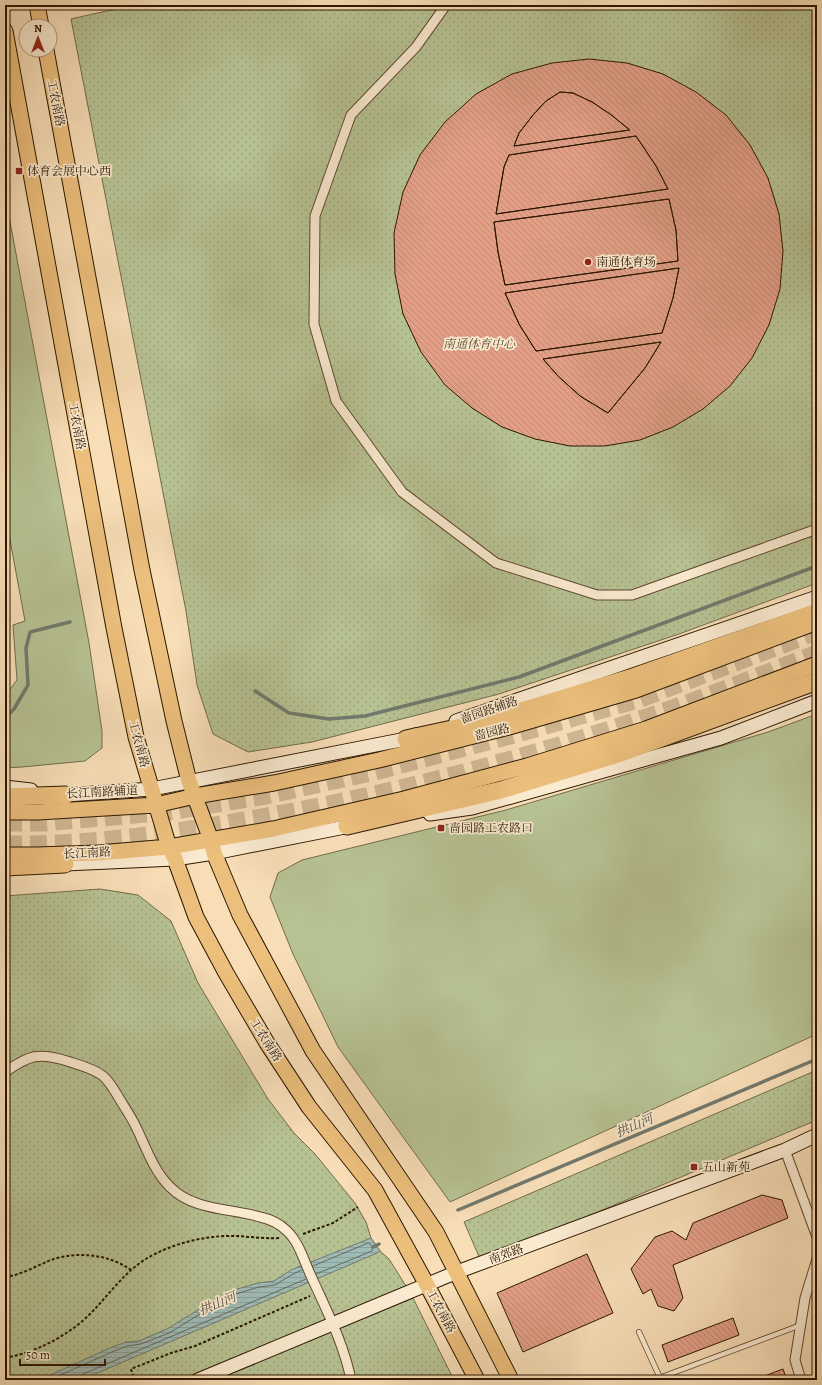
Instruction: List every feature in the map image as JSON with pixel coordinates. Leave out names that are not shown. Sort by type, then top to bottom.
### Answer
[{"type":"highway","points":[[406,739],[488,721],[630,678],[817,612]]},
{"type":"highway","points":[[347,826],[501,790],[621,753],[817,681]]},
{"type":"highway","points":[[5,797],[66,795]]},
{"type":"highway","points":[[5,867],[65,864]]},
{"type":"main road","points":[[37,5],[39,18]]},
{"type":"main road","name":"工农南路","points":[[5,31],[114,628],[136,737],[172,853],[196,917],[266,1043],[309,1107],[375,1190],[477,1380]]},
{"type":"main road","name":"工农南路","points":[[47,58],[142,570],[174,721],[189,781],[212,846],[240,915],[313,1051],[436,1232],[511,1380]]},
{"type":"main road","name":"啬园路","points":[[156,805],[195,796],[274,783],[379,760],[509,727],[636,690],[817,622]]},
{"type":"main road","points":[[172,853],[212,846],[273,829],[396,801],[527,766],[646,729],[817,664]]},
{"type":"main road","points":[[5,812],[38,812],[156,805]]},
{"type":"main road","name":"长江南路","points":[[5,855],[172,853]]},
{"type":"street","points":[[446,5],[416,47],[351,115],[315,216],[314,324],[336,401],[402,492],[496,563],[598,596],[632,596],[817,529]]},
{"type":"street","name":"啬园路辅路","points":[[152,789],[406,739],[817,598]]},
{"type":"street","points":[[212,846],[472,808],[721,738],[817,701]]},
{"type":"street","name":"长江南路辅道","points":[[5,787],[66,795],[152,789]]},
{"type":"street","points":[[5,876],[65,864],[172,853]]},
{"type":"street","points":[[5,1072],[30,1058],[40,1055],[51,1056],[93,1070],[104,1076],[133,1122],[155,1168],[163,1179],[177,1193],[212,1208],[260,1216],[271,1220],[287,1230],[292,1236],[317,1290],[348,1366],[351,1380]]},
{"type":"street","name":"南郊路","points":[[198,1380],[457,1272],[785,1150],[817,1135]]},
{"type":"street","points":[[785,1150],[817,1237]]},
{"type":"street","points":[[801,1380],[795,1360],[805,1298],[817,1259]]},
{"type":"lane","points":[[639,1332],[660,1379],[801,1325]]},
{"type":"path","points":[[5,1358],[32,1351],[54,1340],[74,1327],[92,1312],[136,1266],[154,1254],[176,1245],[218,1236],[278,1238],[292,1236],[319,1229],[333,1223],[358,1207]]},
{"type":"path","points":[[5,1277],[15,1275],[53,1260],[81,1255],[108,1259],[122,1264],[132,1270]]},
{"type":"path","points":[[123,1380],[133,1376],[131,1369],[171,1353],[196,1346],[317,1290]]},
{"type":"green space","name":"南通体育中心","points":[[133,5],[817,5],[817,583],[679,634],[499,694],[312,742],[248,752],[213,734],[197,685],[186,611],[71,19]]},
{"type":"green space","points":[[5,195],[89,643],[102,731],[102,748],[85,761],[5,768],[5,696],[17,680],[13,625],[25,621],[5,513]]},
{"type":"green space","points":[[817,714],[817,1034],[450,1202],[338,1047],[293,954],[270,897],[278,873],[302,860],[506,810],[768,732]]},
{"type":"green space","points":[[100,889],[138,895],[171,921],[198,983],[268,1099],[294,1133],[315,1154],[355,1203],[366,1222],[371,1238],[380,1251],[389,1259],[406,1286],[180,1380],[5,1380],[5,896]]},
{"type":"green space","points":[[817,1070],[817,1120],[481,1261],[464,1222]]},
{"type":"green space","points":[[413,1298],[454,1380],[215,1380]]},
{"type":"water","points":[[371,1238],[380,1251],[377,1253],[81,1380],[39,1380],[110,1348],[126,1342],[139,1341],[167,1329],[234,1290],[258,1283],[274,1281],[291,1270]]},
{"type":"building","name":"南通体育场","points":[[589,59],[627,63],[663,74],[696,92],[726,115],[750,145],[768,178],[779,214],[783,251],[780,289],[769,325],[752,358],[730,386],[703,409],[673,427],[640,440],[605,446],[570,446],[535,439],[502,427],[472,408],[445,385],[421,352],[403,314],[395,274],[394,233],[403,192],[420,155],[445,122],[476,94],[512,74],[552,63]],"holes":[[[560,92],[573,93],[592,102],[630,130],[514,146],[519,133],[546,101]],[[636,136],[656,166],[668,189],[496,214],[504,167],[509,155]],[[669,199],[676,230],[678,261],[505,285],[498,252],[494,222]],[[679,268],[673,298],[662,333],[536,351],[519,324],[505,293]],[[661,342],[645,368],[608,413],[580,396],[558,376],[543,359]]]},
{"type":"building","points":[[560,92],[573,93],[592,102],[630,130],[514,146],[519,133],[533,115],[546,101]]},
{"type":"building","points":[[636,136],[656,166],[668,189],[496,214],[504,167],[509,155]]},
{"type":"building","points":[[669,199],[676,230],[678,261],[505,285],[498,252],[494,222]]},
{"type":"building","points":[[679,268],[673,298],[662,333],[536,351],[519,324],[505,293]]},
{"type":"building","points":[[661,342],[645,368],[608,413],[580,396],[558,376],[543,359]]},
{"type":"building","points":[[817,1170],[817,1190],[813,1178]]},
{"type":"building","points":[[762,1195],[782,1200],[788,1218],[673,1265],[683,1298],[674,1311],[658,1306],[651,1289],[643,1294],[631,1269],[655,1237],[672,1231],[686,1240],[693,1223]]},
{"type":"building","points":[[587,1254],[613,1313],[523,1352],[497,1293]]},
{"type":"building","points":[[733,1318],[739,1335],[668,1362],[662,1345]]},
{"type":"building","points":[[783,1369],[787,1380],[754,1380]]},
{"type":"waterway","points":[[255,691],[289,713],[329,719],[365,716],[519,677],[817,566]]},
{"type":"waterway","points":[[5,718],[14,709],[28,685],[26,648],[30,632],[70,622]]},
{"type":"waterway","name":"拱山河","points":[[458,1210],[817,1059]]},
{"type":"waterway","name":"拱山河","points":[[373,1247],[379,1244]]},
{"type":"tunnel","points":[[5,823],[45,823],[169,812],[266,796],[375,772],[638,700],[817,632]]},
{"type":"tunnel","points":[[5,844],[65,843],[125,838],[214,825],[345,801],[495,764],[594,734],[665,711],[817,653]]},
{"type":"place","name":"体育会展中心西","points":[[19,171]]},
{"type":"place","name":"南通体育场","points":[[588,262]]},
{"type":"place","name":"啬园路工农路口","points":[[441,828]]},
{"type":"place","name":"五山新苑","points":[[694,1167]]}]
